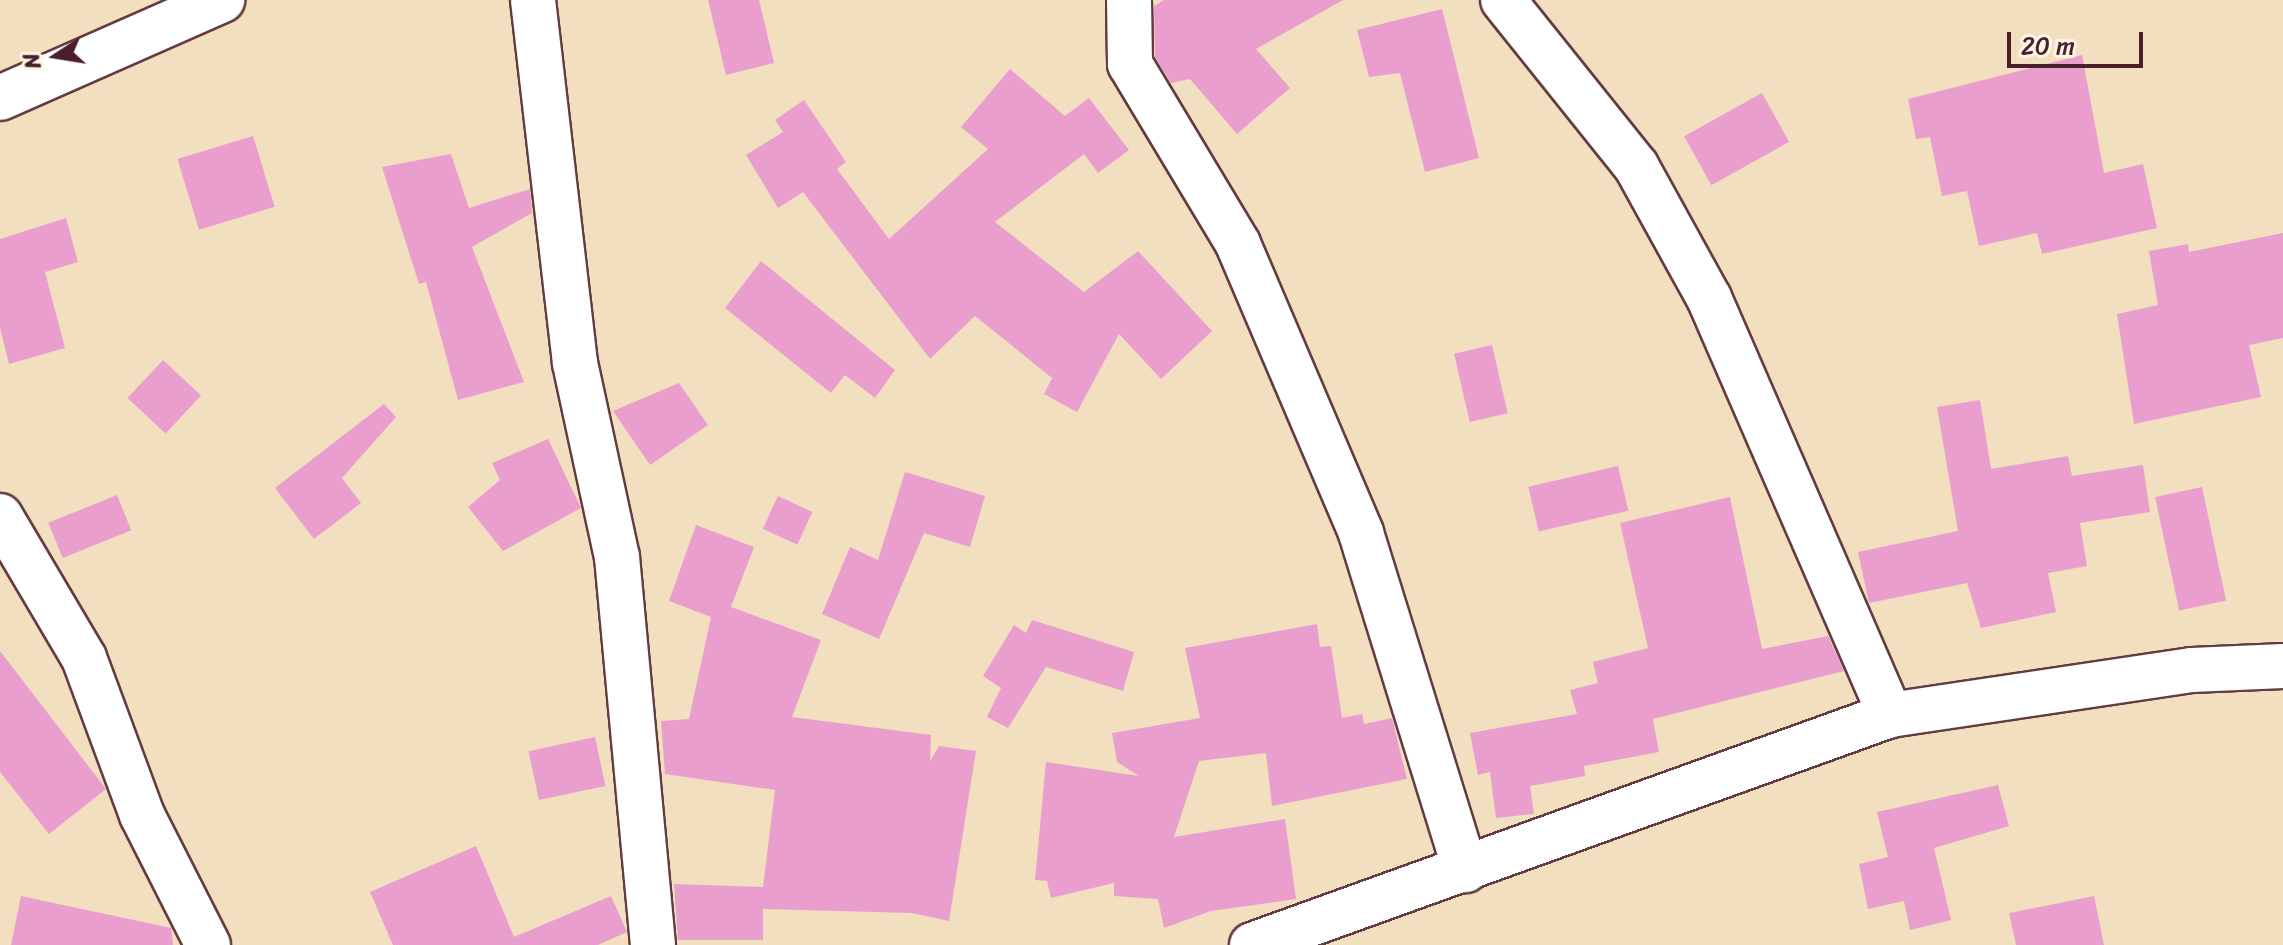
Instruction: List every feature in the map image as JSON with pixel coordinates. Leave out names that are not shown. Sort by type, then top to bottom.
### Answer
[{"type":"street","points":[[0,98],[222,0]]},
{"type":"street","points":[[533,0],[575,363],[617,557],[653,945]]},
{"type":"street","points":[[1129,0],[1130,64],[1238,244],[1361,533],[1465,870]]},
{"type":"street","points":[[1503,0],[1636,166],[1709,298],[1890,715]]},
{"type":"street","points":[[0,516],[84,658],[142,815],[208,945]]},
{"type":"street","points":[[1252,945],[1890,715],[2192,670],[2283,666]]},
{"type":"building","points":[[708,0],[759,0],[774,63],[726,75]]},
{"type":"building","points":[[1164,0],[1343,0],[1256,49],[1290,88],[1237,134],[1190,79],[1171,83],[1155,57],[1154,6]]},
{"type":"building","points":[[1442,9],[1479,158],[1425,172],[1400,73],[1369,77],[1357,30]]},
{"type":"building","points":[[2082,55],[2104,173],[2143,164],[2157,228],[2042,254],[2037,233],[1979,246],[1967,191],[1942,196],[1930,137],[1916,139],[1908,99]]},
{"type":"building","points":[[1010,69],[1065,116],[1089,98],[1129,150],[1098,173],[1084,154],[995,222],[1084,292],[1138,251],[1212,331],[1161,379],[1119,334],[1077,412],[1044,394],[1052,378],[975,316],[930,359],[803,192],[778,208],[746,155],[783,132],[775,120],[804,100],[846,162],[837,169],[889,239],[988,149],[961,127]]},
{"type":"building","points":[[1762,93],[1789,142],[1711,185],[1684,136]]},
{"type":"building","points":[[253,136],[275,207],[199,230],[177,159]]},
{"type":"building","points":[[451,154],[469,208],[530,189],[532,213],[472,247],[524,382],[458,400],[426,282],[419,284],[382,167]]},
{"type":"building","points":[[66,218],[78,262],[45,272],[65,348],[9,364],[0,328],[0,239]]},
{"type":"building","points":[[2283,233],[2283,338],[2249,345],[2261,397],[2134,424],[2117,314],[2158,305],[2149,251],[2188,244],[2189,252]]},
{"type":"building","points":[[761,261],[895,370],[875,398],[845,375],[831,393],[725,308]]},
{"type":"building","points":[[1492,345],[1508,413],[1470,422],[1454,354]]},
{"type":"building","points":[[163,360],[201,395],[166,433],[128,398]]},
{"type":"building","points":[[679,383],[708,425],[650,465],[613,411]]},
{"type":"building","points":[[1980,400],[1991,469],[2068,456],[2072,476],[2143,465],[2150,512],[2080,523],[2087,566],[2048,573],[2056,612],[1981,628],[1967,583],[1869,603],[1858,552],[1958,531],[1937,407]]},
{"type":"building","points":[[384,404],[396,417],[342,478],[361,503],[314,539],[275,488]]},
{"type":"building","points":[[548,439],[581,508],[503,551],[468,507],[500,480],[492,463]]},
{"type":"building","points":[[1618,466],[1628,511],[1539,532],[1528,487]]},
{"type":"building","points":[[905,472],[985,496],[970,547],[924,533],[879,639],[822,614],[850,547],[878,560]]},
{"type":"building","points":[[2202,487],[2226,600],[2179,610],[2155,497]]},
{"type":"building","points":[[117,495],[131,530],[63,558],[48,523]]},
{"type":"building","points":[[778,496],[812,512],[797,545],[763,529]]},
{"type":"building","points":[[1730,497],[1762,649],[1828,636],[1844,671],[1653,719],[1659,752],[1584,766],[1585,776],[1530,786],[1534,814],[1496,818],[1490,772],[1478,775],[1470,733],[1577,714],[1570,690],[1598,683],[1593,662],[1648,648],[1620,523]]},
{"type":"building","points":[[696,525],[754,547],[731,607],[821,640],[792,717],[931,735],[930,761],[939,746],[976,751],[949,921],[912,913],[763,909],[763,940],[678,940],[674,884],[763,887],[775,790],[665,774],[661,721],[689,719],[711,617],[669,601]]},
{"type":"building","points":[[1032,620],[1134,652],[1123,691],[1046,667],[1008,728],[987,717],[1001,688],[983,676],[1014,625],[1026,633]]},
{"type":"building","points":[[1317,624],[1320,647],[1331,646],[1342,718],[1362,714],[1364,724],[1392,718],[1407,779],[1272,806],[1266,753],[1199,761],[1174,837],[1285,819],[1296,899],[1211,911],[1164,928],[1158,899],[1114,896],[1114,883],[1051,898],[1047,881],[1035,880],[1046,762],[1139,776],[1117,762],[1112,733],[1200,718],[1185,648]]},
{"type":"building","points":[[0,651],[106,789],[49,834],[0,772]]},
{"type":"building","points":[[595,737],[605,786],[539,800],[528,751]]},
{"type":"building","points":[[1998,785],[2009,826],[1934,848],[1951,920],[1910,930],[1904,901],[1868,909],[1859,864],[1888,857],[1877,812]]},
{"type":"building","points":[[476,846],[514,937],[611,896],[627,932],[598,945],[393,945],[370,892]]},
{"type":"building","points":[[21,896],[171,928],[173,945],[11,945]]},
{"type":"building","points":[[2094,896],[2104,945],[2016,945],[2009,913]]}]
